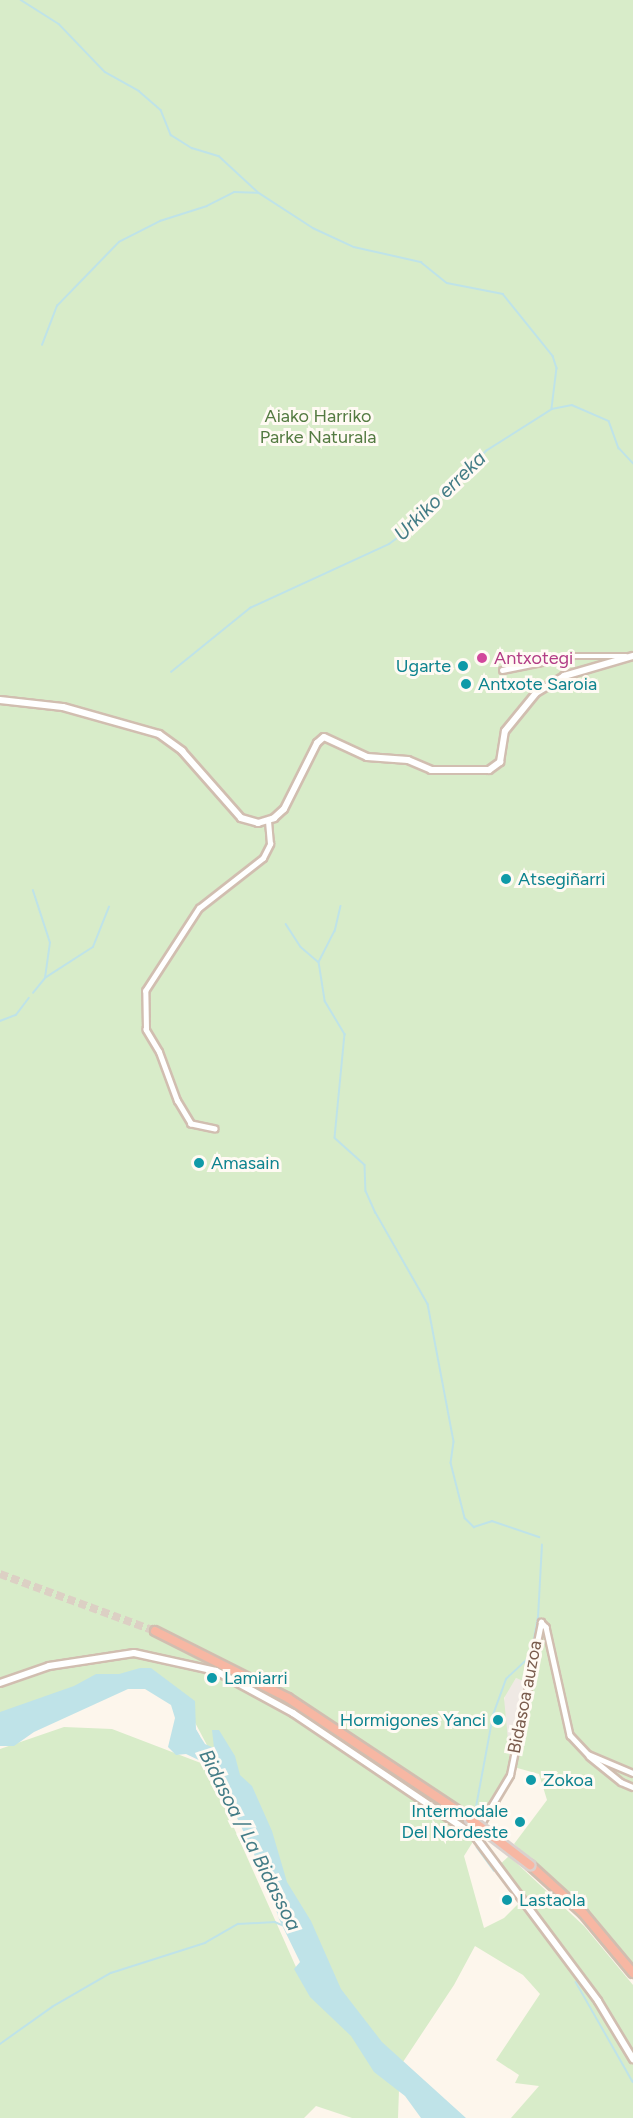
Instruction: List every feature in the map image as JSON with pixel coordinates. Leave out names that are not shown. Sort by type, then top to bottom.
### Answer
[{"type":"highway","points":[[156,1631],[288,1698],[470,1819],[530,1865],[588,1918],[633,1972]]},
{"type":"street","points":[[502,670],[571,656],[632,656]]},
{"type":"street","points":[[0,700],[63,707],[159,734],[182,751],[241,818],[268,821],[284,809],[317,743],[324,736],[367,757],[408,760],[431,770],[489,770],[500,762],[506,731],[536,693],[564,676],[632,656]]},
{"type":"street","points":[[215,1129],[191,1124],[177,1101],[159,1052],[146,1030],[145,991],[199,908],[263,858],[270,844],[268,821]]},
{"type":"street","name":"Bidasoa auzoa","points":[[474,1835],[510,1775],[541,1622],[546,1627],[567,1730],[588,1754],[621,1782],[633,1786]]},
{"type":"street","points":[[0,1683],[49,1666],[134,1653],[216,1671],[293,1713],[474,1835],[598,2001],[633,2059]]},
{"type":"street","name":"Bidasoa auzoa","points":[[588,1754],[633,1773]]},
{"type":"shaded area","points":[[516,1678],[526,1681],[516,1711],[510,1765],[503,1707],[505,1695]]},
{"type":"green space","name":"Aiako Harriko Parke Naturala","points":[[0,0],[633,0],[633,1964],[580,1904],[514,1844],[547,1800],[539,1774],[510,1766],[511,1781],[464,1856],[484,1928],[504,1918],[521,1901],[496,1868],[509,1856],[584,1926],[633,1985],[633,2118],[511,2118],[539,2086],[515,2083],[519,2075],[496,2060],[540,1994],[523,1975],[475,1946],[454,1985],[399,2068],[366,2044],[183,1700],[139,1679],[0,1730]],"holes":[[[516,1678],[526,1682],[510,1761],[504,1698]]]},
{"type":"green space","points":[[64,1727],[112,1729],[206,1765],[304,1985],[350,2030],[399,2090],[398,2118],[352,2118],[316,2106],[304,2118],[0,2118],[0,1749]]},
{"type":"water","points":[[140,1668],[151,1668],[195,1701],[196,1730],[205,1744],[214,1748],[212,1730],[219,1730],[235,1756],[240,1775],[252,1786],[272,1831],[287,1882],[311,1921],[341,1989],[382,2042],[466,2118],[421,2118],[405,2096],[374,2072],[351,2036],[310,1997],[294,1969],[300,1962],[279,1919],[267,1882],[224,1790],[207,1764],[186,1754],[176,1755],[168,1747],[175,1718],[171,1705],[145,1689],[128,1689],[34,1732],[14,1746],[0,1746],[0,1712],[74,1686],[96,1674],[119,1674]]},
{"type":"waterway","points":[[21,0],[59,24],[105,72],[139,91],[161,110],[171,135],[192,148],[219,156],[259,193],[313,228],[354,247],[421,262],[447,283],[503,294],[553,356],[557,368],[552,409]]},
{"type":"waterway","points":[[42,345],[57,306],[119,242],[160,221],[207,206],[234,192],[258,193]]},
{"type":"waterway","name":"Urkiko erreka","points":[[171,672],[250,608],[389,544],[410,529],[486,451],[552,409],[572,405],[609,421],[619,448],[633,463]]},
{"type":"waterway","points":[[33,891],[50,943],[45,978],[33,993]]},
{"type":"waterway","points":[[341,906],[335,931],[319,962],[325,1001],[345,1034],[335,1138],[365,1165],[366,1191],[376,1213],[428,1304],[454,1442],[451,1463],[465,1518],[474,1527],[492,1521],[539,1537]]},
{"type":"waterway","points":[[45,978],[93,947],[109,907]]},
{"type":"waterway","points":[[286,924],[301,947],[318,962]]},
{"type":"waterway","points":[[0,1021],[16,1015],[29,998]]},
{"type":"waterway","points":[[474,1818],[493,1715],[506,1679],[531,1656],[538,1618],[542,1545]]},
{"type":"waterway","name":"Bidasoa / La Bidassoa","points":[[178,1707],[196,1737]]},
{"type":"waterway","points":[[477,1847],[494,1870]]},
{"type":"waterway","points":[[0,2044],[52,2007],[111,1973],[205,1943],[238,1924],[275,1922],[282,1925]]},
{"type":"waterway","points":[[576,1982],[633,2082]]},
{"type":"tunnel","points":[[0,1574],[155,1631]]},
{"type":"place","name":"Antxotegi","points":[[482,658]]},
{"type":"place","name":"Ugarte","points":[[463,666]]},
{"type":"place","name":"Antxote Saroia","points":[[466,684]]},
{"type":"place","name":"Atsegiñarri","points":[[506,879]]},
{"type":"place","name":"Amasain","points":[[199,1163]]},
{"type":"place","name":"Lamiarri","points":[[212,1678]]},
{"type":"place","name":"Hormigones Yanci","points":[[498,1720]]},
{"type":"place","name":"Zokoa","points":[[531,1780]]},
{"type":"place","name":"Intermodale Del Nordeste","points":[[520,1822]]},
{"type":"place","name":"Lastaola","points":[[507,1900]]}]
